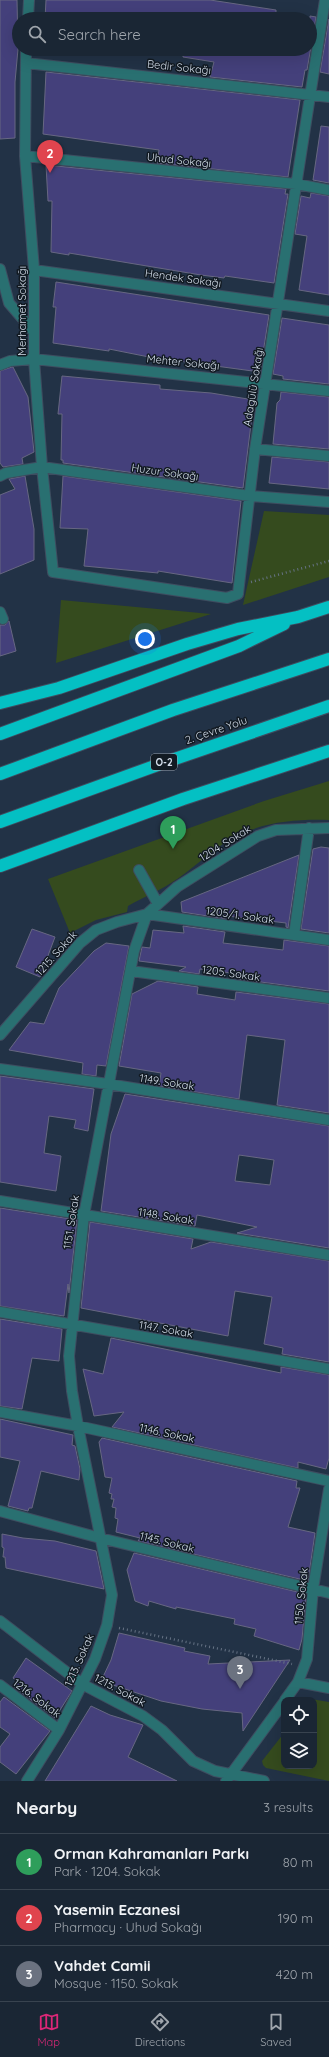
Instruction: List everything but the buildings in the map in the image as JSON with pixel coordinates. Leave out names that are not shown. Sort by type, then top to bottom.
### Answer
[{"type":"highway","points":[[0,704],[59,688],[230,631],[298,617],[329,607]]},
{"type":"highway","points":[[0,734],[239,646],[298,617]]},
{"type":"highway","points":[[0,774],[173,710],[329,659]]},
{"type":"highway","name":"2. Çevre Yolu","points":[[0,822],[184,755],[329,706]]},
{"type":"highway","points":[[0,866],[184,798],[329,751]]},
{"type":"street","points":[[28,12],[29,0]]},
{"type":"street","name":"Adagülü Sokağı","points":[[239,585],[255,449],[326,0]]},
{"type":"street","name":"Merhamet Sokağı","points":[[26,56],[25,156],[34,270],[34,358],[42,467],[53,572],[227,598],[238,594],[239,585]]},
{"type":"street","name":"Bedir Sokağı","points":[[26,63],[329,97]]},
{"type":"street","name":"Uhud Sokağı","points":[[25,156],[296,184],[329,190]]},
{"type":"street","points":[[0,269],[9,303],[34,332]]},
{"type":"street","name":"Hendek Sokağı","points":[[34,270],[329,311]]},
{"type":"street","name":"Mehter Sokağı","points":[[0,365],[10,360],[34,358],[329,391]]},
{"type":"street","points":[[255,449],[329,456]]},
{"type":"street","name":"Huzur Sokağı","points":[[0,476],[6,473],[42,467],[250,496],[329,502]]},
{"type":"street","points":[[294,935],[309,828]]},
{"type":"street","name":"1204. Sokak","points":[[147,914],[177,887],[258,836],[276,830],[329,828]]},
{"type":"street","points":[[139,870],[158,904]]},
{"type":"street","name":"1205/1. Sokak","points":[[147,914],[329,940]]},
{"type":"street","name":"1151. Sokak","points":[[100,1538],[72,1391],[69,1356],[71,1325],[84,1215],[108,1084],[134,951],[147,914]]},
{"type":"street","name":"1215. Sokak","points":[[0,1035],[80,943],[96,930],[116,922],[147,914]]},
{"type":"street","name":"1205. Sokak","points":[[131,971],[329,998]]},
{"type":"street","name":"1149. Sokak","points":[[0,1069],[108,1084],[329,1120]]},
{"type":"street","name":"1148. Sokak","points":[[0,1201],[329,1254]]},
{"type":"street","name":"1147. Sokak","points":[[0,1312],[329,1369]]},
{"type":"street","name":"1146. Sokak","points":[[0,1412],[78,1426],[329,1481]]},
{"type":"street","name":"1150. Sokak","points":[[288,1697],[298,1682],[305,1667],[312,1589],[329,1489]]},
{"type":"street","name":"1145. Sokak","points":[[0,1510],[100,1538],[329,1593]]},
{"type":"street","name":"1213. Sokak","points":[[27,1781],[59,1730],[95,1659],[107,1625],[112,1595],[100,1538]]},
{"type":"street","name":"1215. Sokak","points":[[0,1621],[82,1684],[142,1716],[162,1730],[193,1761],[228,1778],[264,1781]]},
{"type":"street","points":[[298,1682],[329,1688]]},
{"type":"street","name":"1216. Sokak","points":[[0,1685],[59,1730]]},
{"type":"street","name":"1150. Sokak","points":[[228,1778],[281,1706]]},
{"type":"path","points":[[239,585],[329,561]]},
{"type":"path","points":[[107,1625],[305,1667]]},
{"type":"green space","points":[[264,511],[329,515],[329,577],[243,605]]},
{"type":"green space","points":[[61,600],[211,614],[56,663]]},
{"type":"green space","points":[[329,781],[329,820],[291,821],[266,825],[242,833],[223,844],[171,883],[128,906],[127,912],[96,920],[70,933],[48,879],[264,801]]},
{"type":"green space","points":[[317,1700],[329,1702],[329,1781],[266,1768],[262,1761],[281,1737],[281,1769],[317,1769]]},
{"type":"place","name":"Yasemin Eczanesi","points":[[50,173]]},
{"type":"place","name":"Orman Kahramanları Parkı","points":[[173,849]]},
{"type":"place","name":"Vahdet Camii","points":[[240,1689]]}]
